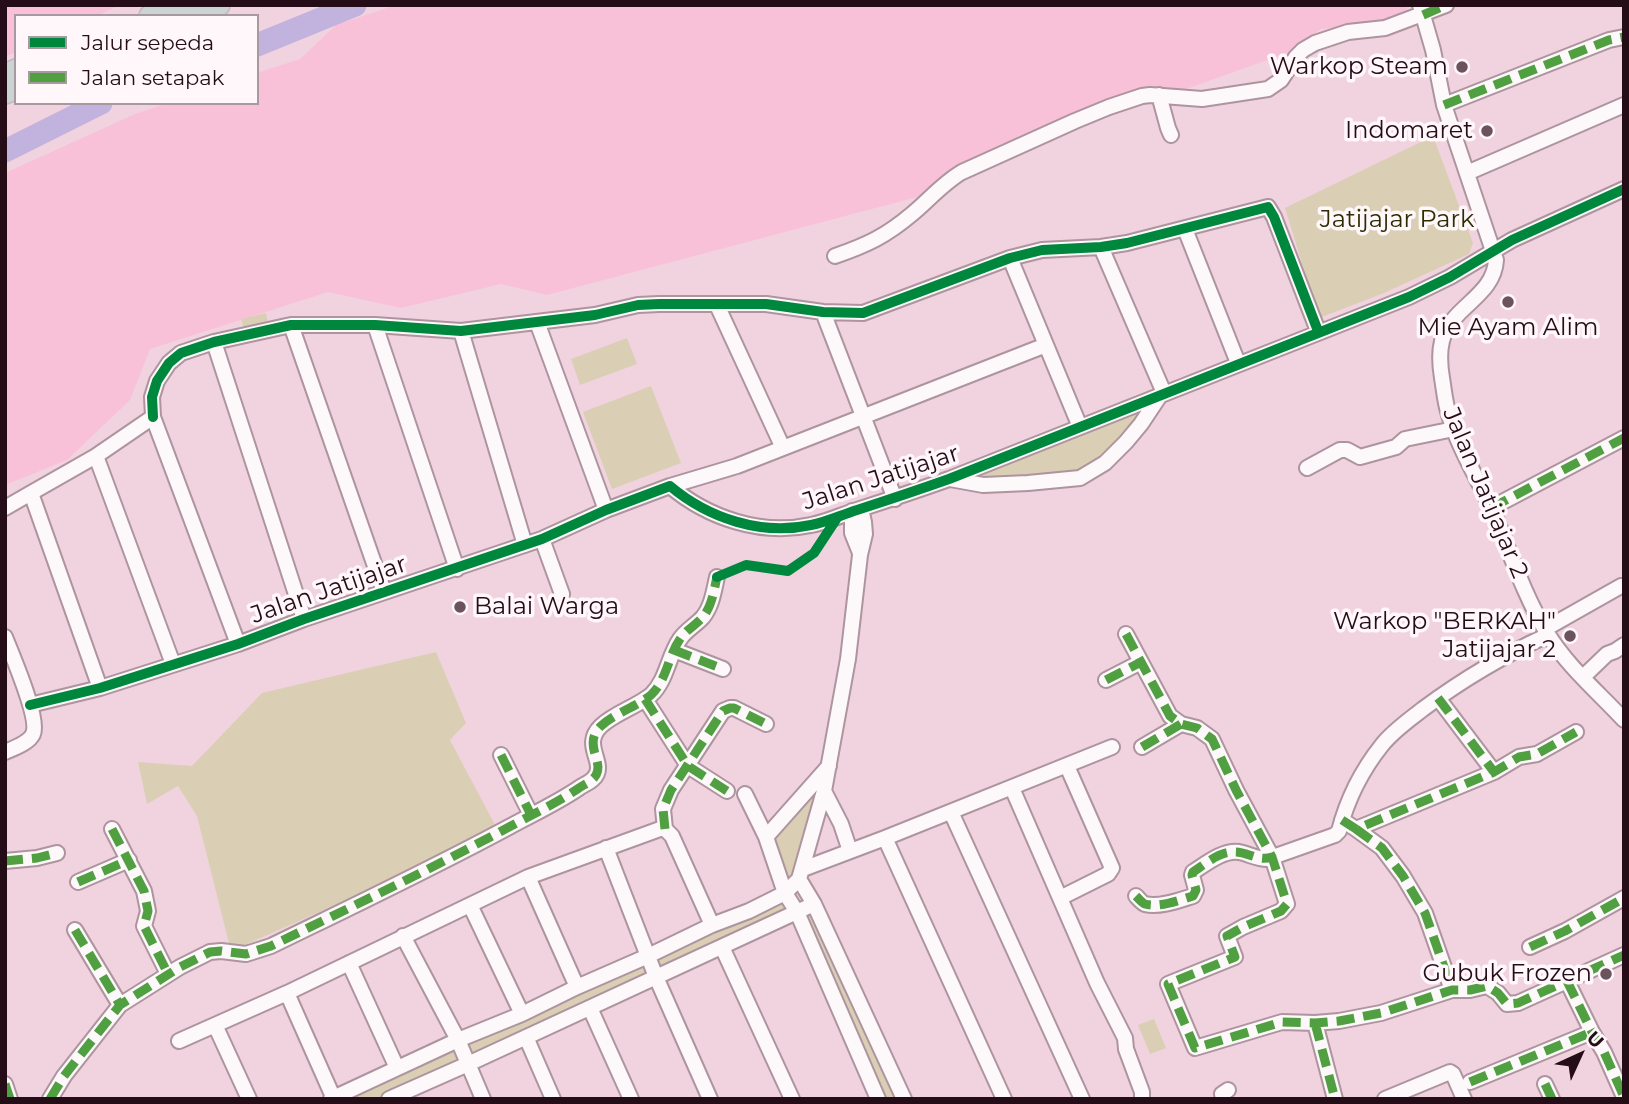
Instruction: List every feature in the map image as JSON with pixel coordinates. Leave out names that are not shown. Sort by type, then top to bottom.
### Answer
[{"type":"highway","points":[[155,14],[180,5]]},
{"type":"highway","points":[[198,14],[219,5]]},
{"type":"street","points":[[835,256],[865,246],[881,237],[962,172],[1109,107],[1142,96],[1202,99],[1268,89],[1281,80],[1303,50],[1315,43],[1343,33],[1385,28],[1422,10],[1446,5]]},
{"type":"street","points":[[1422,10],[1444,104],[1494,251]]},
{"type":"street","points":[[1444,104],[1609,40],[1624,37]]},
{"type":"street","points":[[1159,95],[1171,135]]},
{"type":"street","points":[[1467,173],[1624,105]]},
{"type":"street","name":"Jalan Jatijajar","points":[[30,705],[100,688],[238,644],[542,539],[606,510],[670,486],[685,499],[738,522],[778,527],[810,525],[837,518],[949,479],[1430,287],[1512,240],[1624,189]]},
{"type":"street","points":[[238,644],[153,417],[154,388],[169,363],[181,353],[214,342],[291,325],[375,325],[461,331],[595,315],[638,305],[766,304],[852,313],[871,310],[1010,258],[1042,250],[1127,243],[1268,207],[1318,331]]},
{"type":"street","points":[[1185,229],[1238,363]]},
{"type":"street","points":[[949,479],[983,485],[1080,478],[1105,463],[1126,442],[1162,394],[1101,247]]},
{"type":"street","name":"Jalan Jatijajar 2","points":[[1494,251],[1496,270],[1489,282],[1452,321],[1441,341],[1440,363],[1449,416],[1546,632],[1583,677],[1624,720]]},
{"type":"street","points":[[1010,258],[1080,427]]},
{"type":"street","points":[[717,305],[783,448]]},
{"type":"street","points":[[823,312],[895,499]]},
{"type":"street","points":[[537,321],[606,510]]},
{"type":"street","points":[[291,325],[384,592]]},
{"type":"street","points":[[375,325],[457,569]]},
{"type":"street","points":[[461,331],[525,545]]},
{"type":"street","points":[[214,342],[304,619]]},
{"type":"street","points":[[670,486],[737,466],[1046,345]]},
{"type":"street","points":[[5,508],[96,456],[153,417]]},
{"type":"street","points":[[1307,468],[1340,450],[1348,450],[1360,457],[1396,446],[1405,439],[1454,429]]},
{"type":"street","points":[[1491,508],[1624,438]]},
{"type":"street","points":[[96,456],[173,664]]},
{"type":"street","points":[[31,493],[100,688]]},
{"type":"street","points":[[287,993],[333,1098],[785,893],[801,874],[830,765],[848,659],[860,554],[852,533],[857,510]]},
{"type":"street","points":[[542,539],[562,594]]},
{"type":"street","points":[[50,1099],[64,1076],[120,1006],[168,974],[210,952],[246,954],[271,946],[471,847],[562,799],[594,778],[598,765],[593,743],[600,727],[645,699],[657,688],[681,637],[705,615],[717,577]]},
{"type":"street","points":[[1136,896],[1149,904],[1170,903],[1193,896],[1196,890],[1193,872],[1225,853],[1242,852],[1263,859],[1335,835],[1339,831],[1349,799],[1382,745],[1395,731],[1438,698],[1621,586]]},
{"type":"street","points":[[1126,634],[1170,716],[1181,724],[1197,728],[1212,739],[1272,857],[1287,906],[1227,936],[1235,957],[1168,984],[1195,1048],[1282,1022],[1315,1024],[1381,1013],[1452,990],[1470,990],[1486,986],[1491,987],[1507,1004],[1518,1003],[1624,955]]},
{"type":"street","points":[[5,638],[30,705],[35,730],[28,740],[5,752]]},
{"type":"street","points":[[1583,677],[1607,654],[1624,645]]},
{"type":"street","points":[[674,650],[723,669]]},
{"type":"street","points":[[1106,680],[1141,662]]},
{"type":"street","points":[[1438,698],[1494,772]]},
{"type":"street","points":[[645,699],[688,766],[727,791]]},
{"type":"street","points":[[665,830],[663,809],[671,790],[720,714],[734,708],[765,724]]},
{"type":"street","points":[[1142,747],[1181,724]]},
{"type":"street","points":[[1356,828],[1494,772],[1519,757],[1537,754],[1576,732]]},
{"type":"street","points":[[801,874],[850,851],[1112,747]]},
{"type":"street","points":[[501,755],[531,815]]},
{"type":"street","points":[[766,837],[830,765]]},
{"type":"street","points":[[1060,898],[1108,874],[1112,868],[1068,766]]},
{"type":"street","points":[[1012,788],[1097,983],[1125,1038],[1142,1099]]},
{"type":"street","points":[[824,791],[841,824],[850,851]]},
{"type":"street","points":[[745,794],[766,837],[785,893],[797,912],[878,1099]]},
{"type":"street","points":[[951,812],[1082,1099]]},
{"type":"street","points":[[1342,820],[1382,848],[1403,876],[1425,913],[1452,990]]},
{"type":"street","points":[[112,829],[144,891],[148,911],[144,926],[168,974]]},
{"type":"street","points":[[179,1041],[287,993],[528,877],[660,829],[672,836],[712,925]]},
{"type":"street","points":[[885,838],[1004,1099]]},
{"type":"street","points":[[607,848],[656,977],[710,1099]]},
{"type":"street","points":[[5,861],[57,853]]},
{"type":"street","points":[[78,882],[129,860]]},
{"type":"street","points":[[801,874],[904,1099]]},
{"type":"street","points":[[528,877],[577,987]]},
{"type":"street","points":[[1530,947],[1624,898]]},
{"type":"street","points":[[389,1099],[410,1094],[468,1064],[814,904]]},
{"type":"street","points":[[470,905],[522,1014]]},
{"type":"street","points":[[75,930],[120,1006]]},
{"type":"street","points":[[403,936],[458,1040],[483,1099]]},
{"type":"street","points":[[722,947],[792,1099]]},
{"type":"street","points":[[349,963],[397,1068]]},
{"type":"street","points":[[1567,981],[1622,1087]]},
{"type":"street","points":[[590,1008],[631,1099]]},
{"type":"street","points":[[1315,1024],[1335,1099]]},
{"type":"street","points":[[215,1025],[249,1099]]},
{"type":"street","points":[[1470,1082],[1592,1032]]},
{"type":"street","points":[[526,1037],[553,1099]]},
{"type":"street","points":[[864,1066],[884,1056]]},
{"type":"street","points":[[1387,1098],[1450,1072],[1464,1099]]},
{"type":"street","points":[[5,1084],[10,1099]]},
{"type":"street","points":[[1545,1084],[1552,1099]]},
{"type":"shaded area","points":[[5,5],[120,5],[101,14],[14,14],[14,53],[5,57]]},
{"type":"shaded area","points":[[396,5],[1406,5],[1408,11],[1367,25],[1321,29],[1290,52],[998,156],[936,192],[547,295],[501,284],[401,308],[328,292],[150,349],[130,400],[67,460],[5,485],[5,173],[135,114],[162,105],[259,105],[259,72],[300,59],[336,25]]},
{"type":"green space","name":"Jatijajar Park","points":[[1433,136],[1473,243],[1469,254],[1384,293],[1319,318],[1285,208]]},
{"type":"green space","points":[[266,313],[268,323],[244,329],[241,319]]},
{"type":"green space","points":[[627,338],[637,364],[580,385],[571,359]]},
{"type":"green space","points":[[651,386],[681,463],[612,489],[583,412]]},
{"type":"green space","points":[[1161,394],[1141,424],[1080,478],[949,479]]},
{"type":"green space","points":[[436,652],[466,723],[450,740],[495,825],[419,868],[231,951],[197,816],[178,786],[147,804],[138,762],[192,766],[262,693]]},
{"type":"green space","points":[[830,765],[803,869],[785,894],[766,837]]},
{"type":"green space","points":[[785,894],[797,912],[389,1099],[331,1099]]},
{"type":"green space","points":[[814,904],[904,1099],[878,1099],[797,912]]},
{"type":"green space","points":[[1154,1019],[1166,1048],[1150,1054],[1138,1025]]},
{"type":"waterway","points":[[259,44],[355,5]]},
{"type":"waterway","points":[[5,151],[97,105]]},
{"type":"marked path","points":[[1423,15],[1446,5]]},
{"type":"marked path","points":[[1444,105],[1609,40],[1624,37]]},
{"type":"marked path","points":[[1491,508],[1624,438]]},
{"type":"marked path","points":[[50,1099],[64,1076],[120,1005],[180,967],[210,952],[246,954],[271,946],[450,858],[554,804],[591,780],[598,767],[593,748],[595,733],[607,721],[645,699],[656,689],[680,639],[706,613],[717,577]]},
{"type":"marked path","points":[[1126,634],[1170,716],[1181,724],[1197,728],[1212,739],[1272,857],[1287,904],[1281,911],[1227,936],[1235,957],[1168,984],[1195,1048],[1282,1022],[1339,1021],[1381,1013],[1452,990],[1487,986],[1498,993],[1507,1004],[1518,1003],[1624,955]]},
{"type":"marked path","points":[[674,650],[723,669]]},
{"type":"marked path","points":[[1106,680],[1141,662]]},
{"type":"marked path","points":[[1438,698],[1494,772]]},
{"type":"marked path","points":[[645,699],[688,766],[727,791]]},
{"type":"marked path","points":[[665,829],[663,809],[671,790],[723,711],[734,708],[766,724]]},
{"type":"marked path","points":[[1142,747],[1181,724]]},
{"type":"marked path","points":[[1342,820],[1356,829],[1494,772],[1519,757],[1537,754],[1576,732]]},
{"type":"marked path","points":[[501,755],[531,815]]},
{"type":"marked path","points":[[112,829],[144,891],[148,911],[144,926],[168,974]]},
{"type":"marked path","points":[[1356,829],[1382,848],[1403,876],[1425,913],[1452,990]]},
{"type":"marked path","points":[[1136,896],[1145,904],[1157,905],[1193,896],[1196,890],[1193,872],[1223,854],[1238,852],[1262,858],[1272,857]]},
{"type":"marked path","points":[[5,861],[57,853]]},
{"type":"marked path","points":[[78,882],[129,860]]},
{"type":"marked path","points":[[1530,947],[1624,898]]},
{"type":"marked path","points":[[75,930],[120,1005]]},
{"type":"marked path","points":[[1567,981],[1624,1097]]},
{"type":"marked path","points":[[1315,1023],[1335,1099]]},
{"type":"marked path","points":[[1470,1082],[1592,1032]]},
{"type":"marked path","points":[[5,1084],[10,1099]]},
{"type":"marked path","points":[[1545,1084],[1552,1099]]},
{"type":"cycle path","points":[[30,705],[100,688],[238,644],[542,539],[606,510],[670,486],[701,507],[736,522],[773,528],[792,528],[823,522],[949,479],[1409,297],[1450,277],[1512,240],[1624,189]]},
{"type":"cycle path","points":[[153,417],[152,397],[157,381],[169,363],[181,353],[214,342],[291,325],[375,325],[461,331],[595,315],[638,305],[659,304],[766,304],[823,312],[863,313],[1010,258],[1042,250],[1127,243],[1268,207],[1318,331]]},
{"type":"cycle path","points":[[717,577],[746,565],[788,571],[814,553],[837,518]]},
{"type":"place","name":"Warkop Steam","points":[[1462,67]]},
{"type":"place","name":"Indomaret","points":[[1487,131]]},
{"type":"place","name":"Mie Ayam Alim","points":[[1508,302]]},
{"type":"place","name":"Balai Warga","points":[[460,607]]},
{"type":"place","name":"Warkop \"BERKAH\" Jatijajar 2","points":[[1570,636]]},
{"type":"place","name":"Gubuk Frozen","points":[[1606,974]]}]
